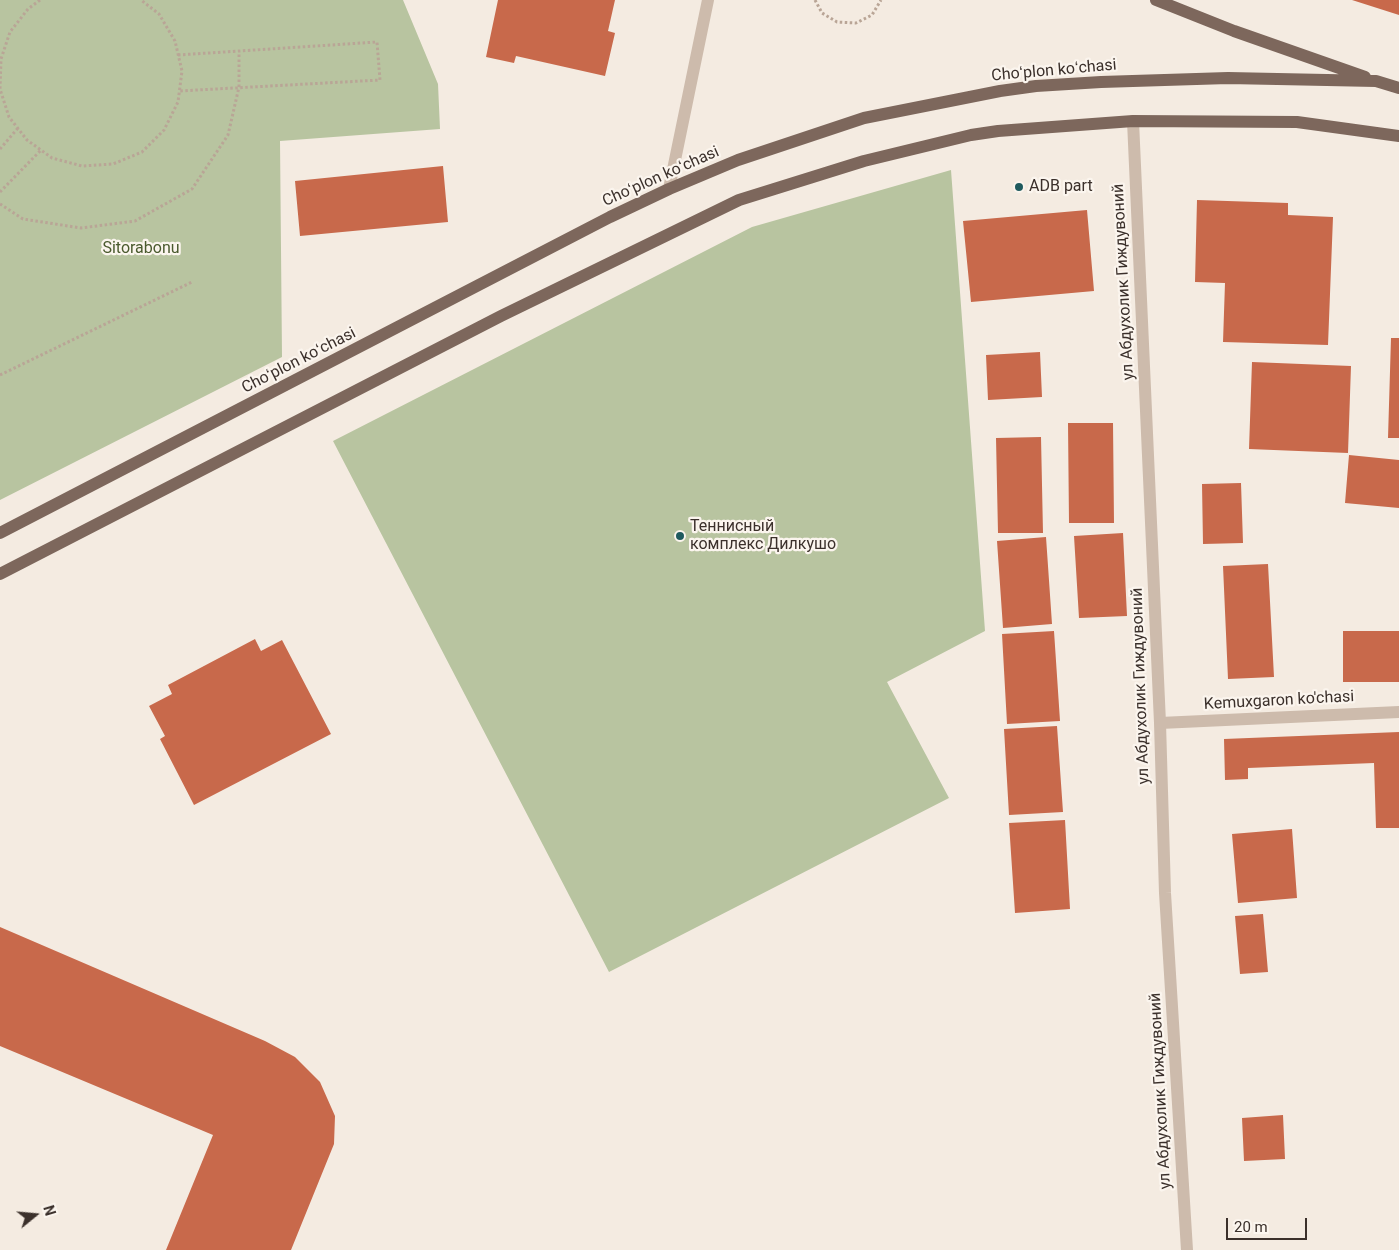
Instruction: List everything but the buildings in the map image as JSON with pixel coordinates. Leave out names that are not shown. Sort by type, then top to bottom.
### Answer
[{"type":"main road","points":[[1156,0],[1234,31],[1376,81]]},
{"type":"main road","name":"Choʻplon koʻchasi","points":[[0,533],[610,218],[738,160],[864,118],[1000,91],[1036,86],[1131,80],[1228,78],[1376,81],[1399,88]]},
{"type":"main road","points":[[0,574],[501,316],[740,200],[864,161],[971,135],[998,131],[1132,121],[1297,122],[1399,136]]},
{"type":"street","points":[[669,190],[708,0]]},
{"type":"street","name":"ул Абдухолик Гиждувоний","points":[[1132,121],[1160,723],[1165,893],[1187,1250]]},
{"type":"street","name":"Kemuxgaron ko'chasi","points":[[1160,723],[1399,712]]},
{"type":"path","points":[[40,0],[28,9],[10,32],[1,59],[0,89],[9,116],[27,140],[52,158],[82,166],[113,164],[142,152],[164,130],[178,102],[182,71],[175,41],[158,14],[141,0]]},
{"type":"path","points":[[815,0],[822,13],[838,22],[856,23],[872,15],[881,0]]},
{"type":"path","points":[[178,55],[377,42],[380,80],[180,90]]},
{"type":"path","points":[[0,49],[5,48]]},
{"type":"path","points":[[0,204],[23,218],[80,228],[135,221],[192,189],[228,135],[239,87],[239,52]]},
{"type":"path","points":[[0,149],[18,128]]},
{"type":"path","points":[[0,192],[40,150]]},
{"type":"path","points":[[0,376],[192,282]]},
{"type":"green space","name":"Sitorabonu","points":[[0,0],[403,0],[438,84],[440,129],[280,141],[282,357],[0,500]]},
{"type":"green space","name":"Теннисный комплекс Дилкушо","points":[[951,170],[985,631],[887,682],[949,798],[609,972],[333,441],[752,227]]},
{"type":"place","name":"ADB part","points":[[1019,187]]},
{"type":"place","name":"Теннисный комплекс Дилкушо","points":[[680,536]]}]
